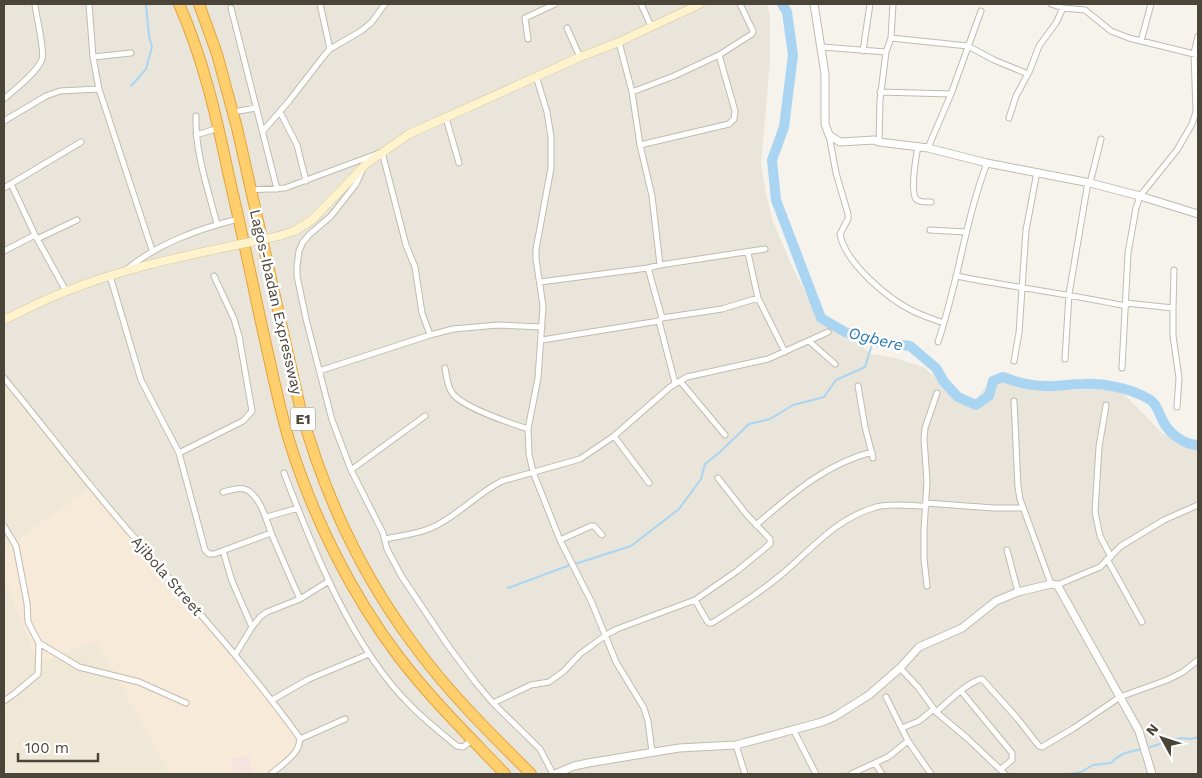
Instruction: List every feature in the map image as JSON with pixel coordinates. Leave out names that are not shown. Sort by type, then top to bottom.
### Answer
[{"type":"highway","name":"Lagos-Ibadan Expressway","points":[[179,4],[204,70],[289,439],[315,509],[345,572],[378,628],[428,693],[506,774]]},
{"type":"highway","name":"Lagos-Ibadan Expressway","points":[[199,4],[217,54],[233,112],[304,422],[321,474],[341,522],[380,596],[414,646],[470,711],[531,774]]},
{"type":"main road","points":[[4,320],[66,291],[110,276],[166,260],[279,236],[294,231],[312,220],[366,164],[414,131],[536,76],[619,42],[700,4]]},
{"type":"street","points":[[4,99],[24,81],[42,59],[35,4]]},
{"type":"street","points":[[90,4],[92,57],[99,89],[152,250]]},
{"type":"street","points":[[320,4],[330,49]]},
{"type":"street","points":[[263,130],[280,112],[330,49],[360,32],[371,23],[385,4]]},
{"type":"street","points":[[528,39],[527,16],[555,4]]},
{"type":"street","points":[[641,4],[650,26]]},
{"type":"street","points":[[632,92],[674,76],[719,55],[752,33],[740,4]]},
{"type":"street","points":[[814,4],[825,74],[825,124],[848,214],[848,219],[840,234],[848,254],[882,290],[914,312],[944,323]]},
{"type":"street","points":[[863,51],[870,4]]},
{"type":"street","points":[[879,142],[880,92],[886,52],[891,38],[893,4]]},
{"type":"street","points":[[1051,4],[1063,8],[1085,10],[1111,31],[1129,38],[1196,54]]},
{"type":"street","points":[[1085,10],[1088,4]]},
{"type":"street","points":[[1141,40],[1152,4]]},
{"type":"street","points":[[231,8],[277,190]]},
{"type":"street","points":[[1009,118],[1016,96],[1028,74],[1039,46],[1056,23],[1063,8]]},
{"type":"street","points":[[928,148],[951,94],[981,11]]},
{"type":"street","points":[[567,28],[580,57]]},
{"type":"street","points":[[1122,368],[1128,253],[1136,208],[1140,196],[1176,150],[1192,124],[1196,112],[1196,54],[1198,36]]},
{"type":"street","points":[[891,38],[968,46],[994,60],[1028,74]]},
{"type":"street","points":[[619,42],[632,92],[640,145],[652,196],[660,265]]},
{"type":"street","points":[[822,47],[886,52]]},
{"type":"street","points":[[92,57],[131,52]]},
{"type":"street","points":[[640,145],[729,124],[734,119],[735,111],[719,55]]},
{"type":"street","points":[[536,76],[547,112],[552,137],[551,168],[536,249],[543,306],[542,340],[537,384],[528,430],[529,454],[533,472],[571,565],[586,591],[616,662],[644,708],[648,721],[652,752]]},
{"type":"street","points":[[4,121],[46,96],[60,91],[99,89]]},
{"type":"street","points":[[880,92],[951,94]]},
{"type":"street","points":[[233,112],[256,108]]},
{"type":"street","points":[[280,112],[297,145],[306,181]]},
{"type":"street","points":[[196,116],[196,134],[206,184],[217,224]]},
{"type":"street","points":[[446,118],[459,163]]},
{"type":"street","points":[[196,134],[218,128]]},
{"type":"street","points":[[829,135],[840,142],[874,140],[918,146],[987,163],[1089,182],[1198,214]]},
{"type":"street","points":[[1065,359],[1069,294],[1089,182],[1101,139]]},
{"type":"street","points":[[4,188],[81,142]]},
{"type":"street","points":[[918,146],[914,178],[915,195],[922,202],[931,202]]},
{"type":"street","points":[[251,190],[277,190],[285,188],[382,152],[406,245],[415,267],[422,313],[430,335]]},
{"type":"street","points":[[938,342],[976,193],[987,163]]},
{"type":"street","points":[[366,164],[349,194],[331,216],[310,234],[303,242],[299,251],[297,276],[332,420],[352,470],[386,539],[387,549],[402,577],[449,647],[493,703],[540,748],[554,774],[588,763],[652,752],[679,748],[736,745],[822,722],[869,694],[900,668],[919,647],[962,628],[996,601],[1018,592],[1054,585],[1100,567],[1121,546],[1164,520],[1198,505]]},
{"type":"street","points":[[1014,362],[1023,289],[1024,245],[1037,172]]},
{"type":"street","points":[[11,184],[36,237],[66,291]]},
{"type":"street","points":[[124,272],[152,250],[217,224],[238,219]]},
{"type":"street","points":[[4,251],[77,220]]},
{"type":"street","points":[[930,230],[966,232]]},
{"type":"street","points":[[540,282],[765,250]]},
{"type":"street","points":[[748,252],[758,298],[785,352]]},
{"type":"street","points":[[648,268],[677,382],[725,435]]},
{"type":"street","points":[[1174,270],[1173,336],[1180,378],[1177,407]]},
{"type":"street","points":[[110,276],[141,380],[179,453],[205,550],[209,554],[214,554],[271,533]]},
{"type":"street","points":[[179,453],[243,421],[252,411],[239,336],[234,319],[214,276]]},
{"type":"street","points":[[956,276],[1023,289],[1069,294],[1126,305],[1173,308]]},
{"type":"street","points":[[542,340],[661,320],[722,308],[758,298]]},
{"type":"street","points":[[319,371],[430,335],[468,326],[498,324],[542,326]]},
{"type":"street","points":[[386,539],[429,529],[440,524],[502,481],[580,459],[614,436],[677,382],[697,373],[758,362],[828,332]]},
{"type":"street","points":[[809,341],[835,364]]},
{"type":"street","points":[[445,368],[449,388],[454,396],[490,416],[528,430]]},
{"type":"street","name":"Ajibola Street","points":[[4,378],[133,536],[236,655],[300,739]]},
{"type":"street","points":[[756,525],[804,484],[837,465],[872,455],[864,427],[858,386]]},
{"type":"street","points":[[927,586],[924,559],[927,474],[924,439],[925,428],[937,394]]},
{"type":"street","points":[[1014,401],[1018,487],[1023,508],[1054,585],[1087,635],[1139,731],[1152,774]]},
{"type":"street","points":[[1106,405],[1099,447],[1095,512],[1100,536],[1109,558],[1142,622]]},
{"type":"street","points":[[352,470],[425,416]]},
{"type":"street","points":[[614,436],[649,483]]},
{"type":"street","points":[[284,473],[329,581],[368,654],[411,706],[457,746],[463,747],[472,740]]},
{"type":"street","points":[[493,703],[531,685],[548,682],[564,671],[580,654],[617,629],[696,600],[737,571],[770,544],[770,539],[756,525],[718,478]]},
{"type":"street","points":[[223,492],[239,488],[250,492],[266,517],[271,533],[300,598]]},
{"type":"street","points":[[696,600],[707,621],[712,623],[758,593],[842,522],[876,507],[926,505],[1023,508]]},
{"type":"street","points":[[266,517],[298,508]]},
{"type":"street","points":[[4,526],[16,546],[27,603],[28,622],[39,643],[38,674],[4,701]]},
{"type":"street","points":[[560,540],[591,526],[594,526],[602,535]]},
{"type":"street","points":[[1007,550],[1018,592]]},
{"type":"street","points":[[223,551],[232,580],[252,627]]},
{"type":"street","points":[[236,655],[260,617],[267,612],[300,598],[329,581]]},
{"type":"street","points":[[39,643],[79,667],[139,682],[186,703]]},
{"type":"street","points":[[272,700],[309,679],[368,654]]},
{"type":"street","points":[[902,728],[918,721],[982,679],[1039,746],[1042,747],[1120,697],[1167,680],[1183,672],[1198,660]]},
{"type":"street","points":[[900,668],[922,692],[935,710],[1003,772],[1012,760],[1012,753],[961,691]]},
{"type":"street","points":[[886,697],[908,741],[931,774]]},
{"type":"street","points":[[271,774],[297,750],[300,746],[300,739],[345,719]]},
{"type":"street","points":[[793,729],[816,774]]},
{"type":"street","points":[[851,774],[892,754],[908,741]]},
{"type":"street","points":[[736,745],[745,774]]},
{"type":"street","points":[[875,763],[882,774]]},
{"type":"shaded area","points":[[4,4],[767,4],[770,16],[770,61],[761,164],[766,194],[773,222],[796,275],[808,297],[828,322],[841,328],[871,354],[895,358],[923,367],[972,405],[985,387],[1013,378],[1055,391],[1090,389],[1121,391],[1163,434],[1198,445],[1198,774],[4,774]]},
{"type":"shaded area","points":[[4,380],[90,487],[4,550]]},
{"type":"shaded area","points":[[4,385],[292,729],[301,747],[272,774],[4,774]]},
{"type":"shaded area","points":[[4,578],[38,664],[96,641],[170,774],[4,774]]},
{"type":"shaded area","points":[[250,755],[252,774],[234,774],[231,759]]},
{"type":"waterway","points":[[131,86],[146,69],[152,47],[146,4]]},
{"type":"waterway","name":"Ogbere","points":[[782,4],[787,12],[793,55],[784,127],[772,160],[776,200],[821,318],[845,332],[873,341],[910,346],[936,368],[944,382],[958,397],[976,405],[989,396],[993,381],[1003,377],[1013,381],[1040,386],[1108,385],[1132,391],[1150,400],[1155,404],[1172,433],[1187,443],[1198,445]]},
{"type":"waterway","points":[[575,564],[631,546],[679,509],[701,479],[705,464],[749,424],[770,419],[793,405],[824,397],[836,380],[865,367],[873,341]]},
{"type":"waterway","points":[[508,588],[570,565]]},
{"type":"waterway","points":[[1150,747],[1180,738],[1191,739],[1198,737]]},
{"type":"waterway","points":[[1070,774],[1081,772],[1093,765],[1111,763],[1126,753],[1143,749]]}]
